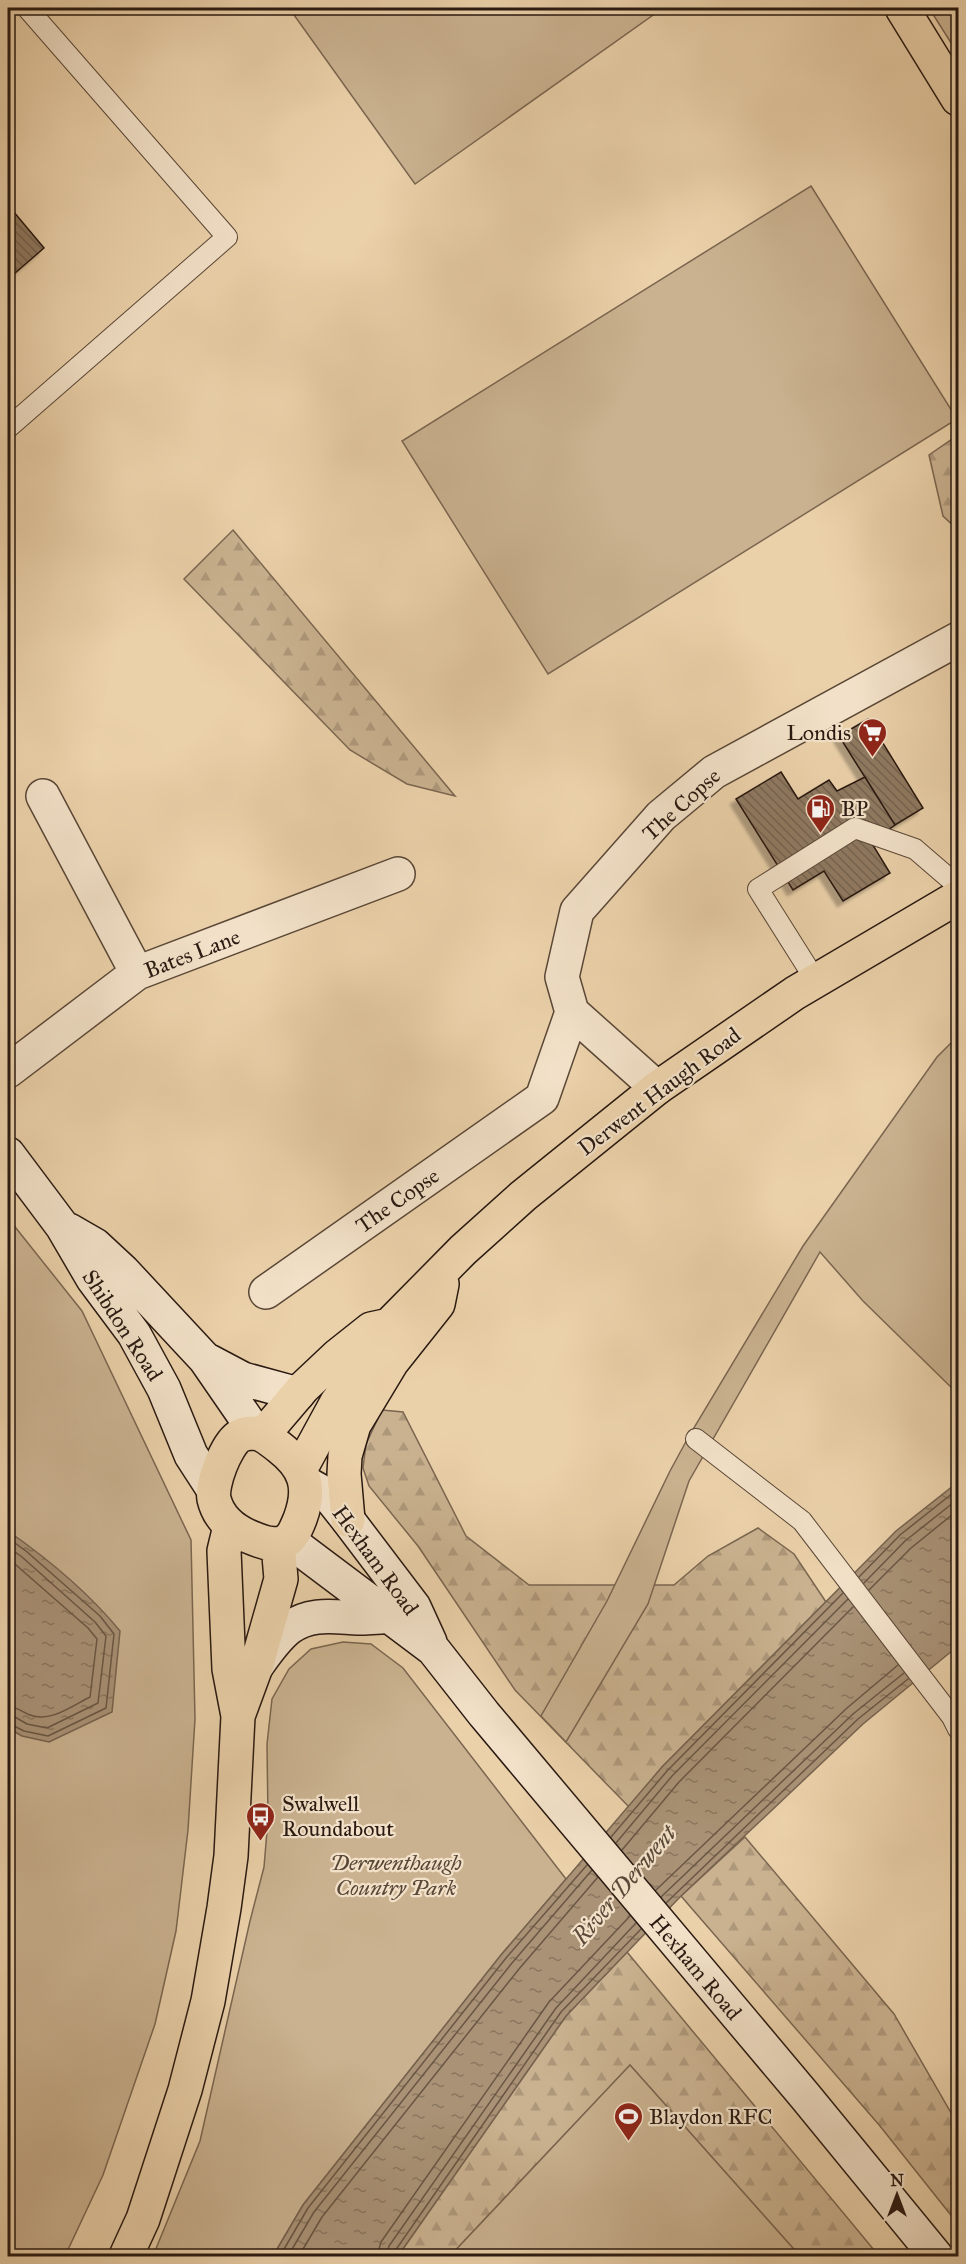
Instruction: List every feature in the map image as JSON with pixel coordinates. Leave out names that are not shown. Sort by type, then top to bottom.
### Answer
[{"type":"main road","points":[[902,8],[958,99]]},
{"type":"main road","name":"The Copse","points":[[266,1292],[542,1098],[572,1012],[562,978],[577,911],[662,816],[714,771],[958,639]]},
{"type":"main road","points":[[43,796],[137,973]]},
{"type":"main road","name":"Bates Lane","points":[[8,1071],[137,973],[398,874]]},
{"type":"main road","name":"Derwent Haugh Road","points":[[303,1476],[337,1402],[384,1341],[389,1325],[446,1267],[523,1196],[657,1088],[738,1030],[958,897]]},
{"type":"main road","points":[[572,1012],[657,1088]]},
{"type":"main road","name":"Shibdon Road","points":[[8,1154],[62,1226],[93,1279],[139,1343],[164,1389],[191,1455],[213,1489]]},
{"type":"main road","name":"Shibdon Road","points":[[62,1226],[102,1251],[205,1359],[259,1434]]},
{"type":"main road","points":[[348,1520],[344,1474],[345,1456],[354,1425],[392,1362],[438,1304],[446,1267]]},
{"type":"main road","name":"Derwent Haugh Road","points":[[259,1434],[337,1356],[371,1329],[389,1325]]},
{"type":"main road","points":[[205,1359],[243,1379],[298,1394]]},
{"type":"main road","points":[[244,1434],[259,1434],[289,1455],[303,1476],[304,1508],[296,1529],[283,1542],[265,1543],[245,1536],[230,1526],[214,1500],[213,1489],[223,1460],[236,1438],[244,1434]]},
{"type":"main road","name":"Hexham Road","points":[[303,1476],[329,1496],[414,1607],[433,1649],[483,1714],[936,2256]]},
{"type":"main road","points":[[126,2256],[143,2219],[170,2140],[194,2060],[217,1956],[231,1856],[238,1716],[229,1669],[224,1551],[230,1526]]},
{"type":"main road","points":[[238,1716],[256,1667],[281,1579],[283,1542]]},
{"type":"main road","name":"Hexham Road","points":[[283,1542],[391,1616],[433,1649]]},
{"type":"main road","points":[[256,1667],[273,1644],[289,1628],[302,1620],[320,1616],[358,1618],[391,1616]]},
{"type":"lane","points":[[8,428],[227,237],[27,8]]},
{"type":"lane","points":[[816,981],[758,889],[855,828],[915,849],[958,886]]},
{"type":"lane","points":[[696,1439],[802,1521],[952,1717],[958,1729]]},
{"type":"green space","points":[[289,8],[663,8],[415,184]]},
{"type":"green space","points":[[929,8],[958,8],[958,54]]},
{"type":"green space","points":[[811,186],[957,419],[548,674],[402,441]]},
{"type":"green space","points":[[958,435],[958,530],[943,516],[929,455]]},
{"type":"green space","points":[[233,530],[455,796],[407,784],[350,750],[184,579]]},
{"type":"green space","points":[[958,1036],[958,1394],[863,1301],[820,1252],[689,1481],[648,1604],[566,1742],[541,1716],[607,1601],[689,1436],[803,1246],[937,1057]]},
{"type":"green space","points":[[8,1218],[82,1311],[191,1540],[195,1719],[188,1830],[176,1931],[155,2024],[103,2175],[65,2256],[8,2256]]},
{"type":"green space","points":[[382,1410],[403,1412],[466,1536],[529,1585],[674,1585],[708,1556],[758,1528],[794,1554],[826,1602],[662,1767],[629,1807],[515,1690],[418,1546],[369,1486],[363,1468],[366,1444]]},
{"type":"green space","name":"Derwenthaugh Country Park","points":[[343,1642],[371,1644],[403,1668],[566,1879],[501,1955],[303,2205],[273,2256],[153,2256],[200,2141],[264,1867],[268,1819],[267,1744],[272,1699],[289,1669],[311,1649]]},
{"type":"green space","points":[[745,1837],[894,2014],[958,2125],[958,2224],[880,2126],[681,1896]]},
{"type":"green space","points":[[627,1952],[879,2256],[800,2256],[630,2065],[450,2256],[398,2256],[566,2016]]},
{"type":"green space","name":"Blaydon RFC","points":[[630,2065],[800,2256],[450,2256]]},
{"type":"water","name":"River Derwent","points":[[958,1482],[958,1646],[863,1724],[681,1896],[566,2016],[398,2256],[273,2256],[303,2205],[501,1955],[662,1767],[896,1531]]},
{"type":"water","points":[[8,1531],[67,1577],[120,1631],[112,1712],[49,1742],[22,1736],[8,1728]]},
{"type":"building","points":[[8,205],[44,248],[8,279]]},
{"type":"building","name":"Londis","points":[[868,719],[923,808],[895,825],[839,736]]},
{"type":"building","name":"BP","points":[[781,772],[798,799],[829,780],[837,791],[865,777],[895,825],[871,842],[890,873],[843,901],[824,871],[793,890],[736,799]]},
{"type":"place","name":"Londis","points":[[872,758]]},
{"type":"place","name":"BP","points":[[820,834]]},
{"type":"place","name":"Swalwell Roundabout","points":[[261,1842]]},
{"type":"place","name":"Blaydon RFC","points":[[628,2142]]}]
